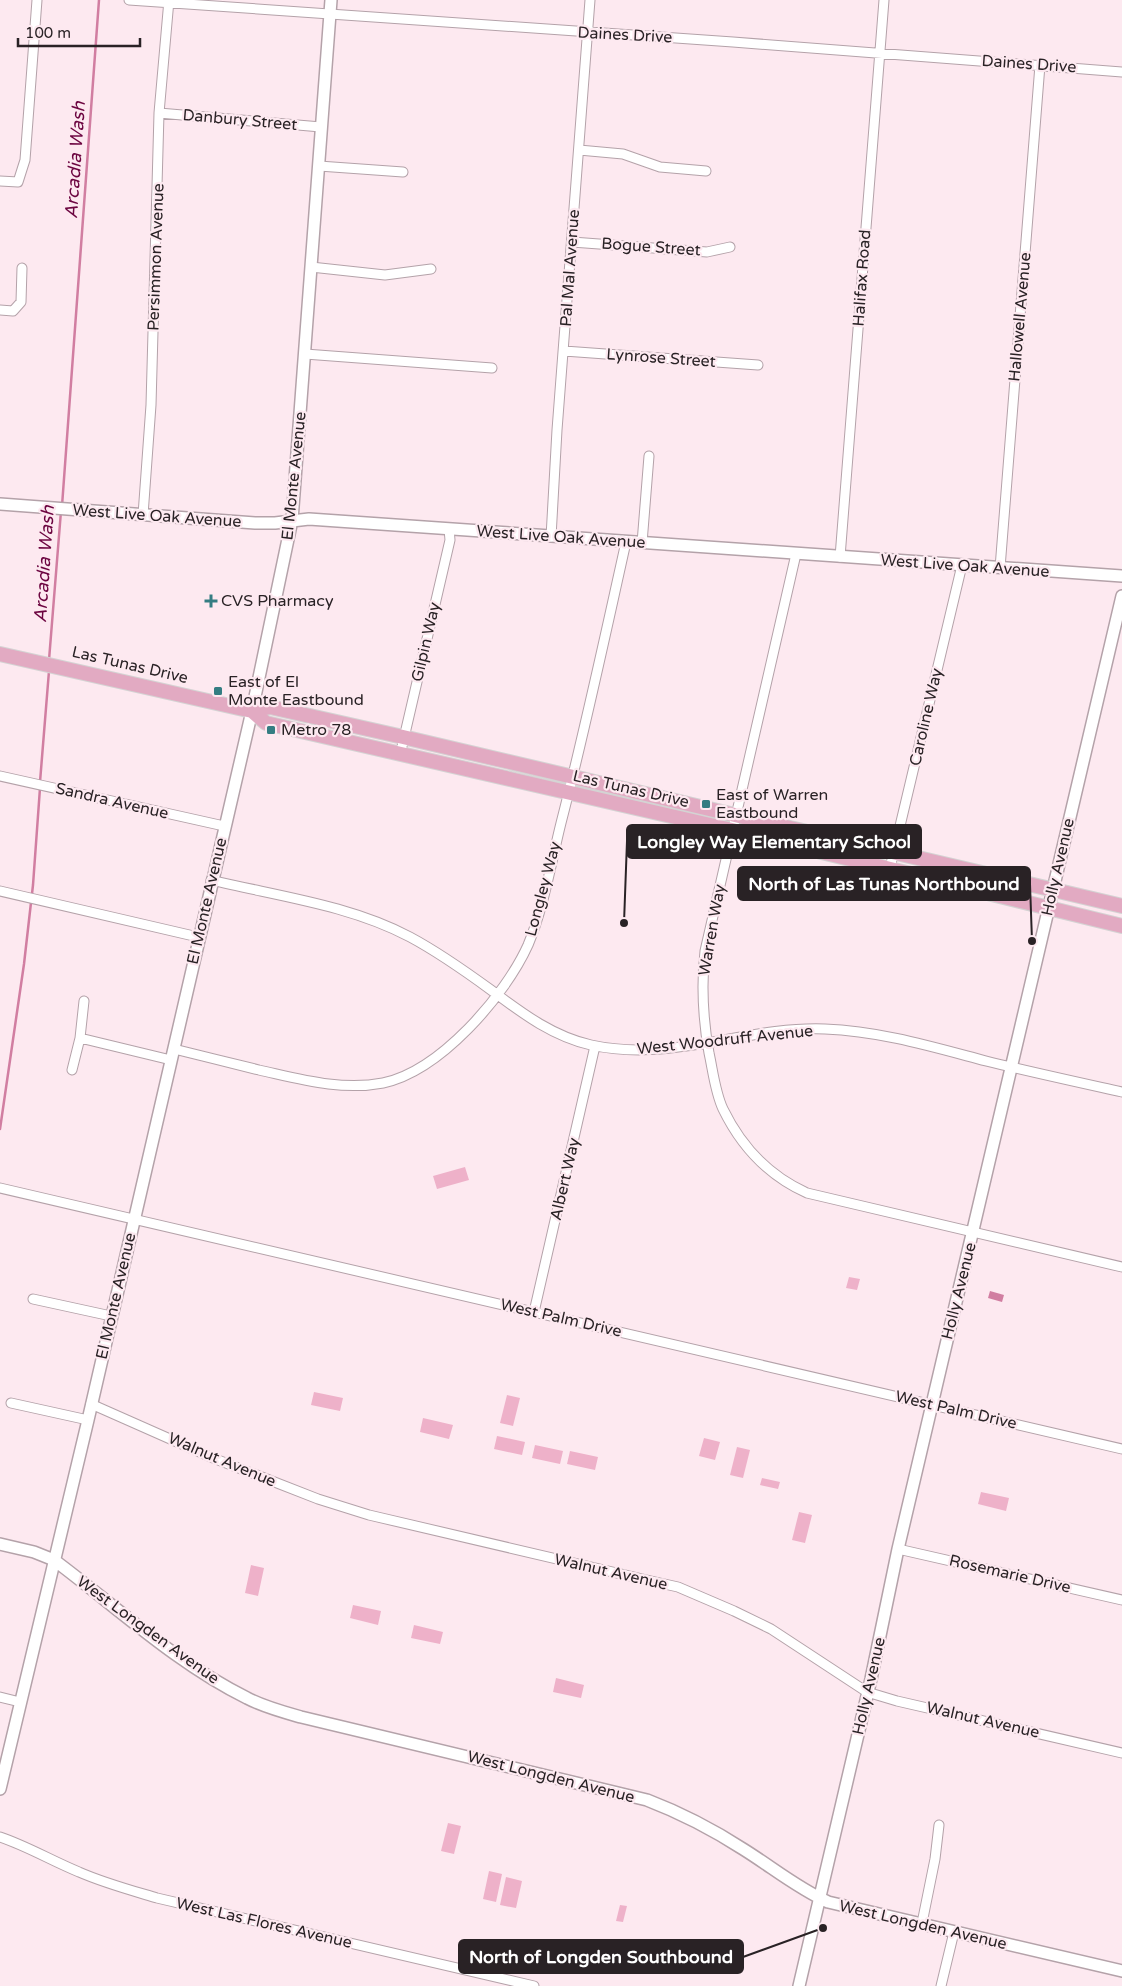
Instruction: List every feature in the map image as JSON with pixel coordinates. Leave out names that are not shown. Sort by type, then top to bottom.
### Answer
[{"type":"main road","name":"Las Tunas Drive","points":[[0,654],[252,711],[270,707],[404,737],[1122,906]]},
{"type":"main road","name":"Las Tunas Drive","points":[[252,711],[263,722],[732,830],[1122,926]]},
{"type":"street","points":[[0,181],[18,182],[25,160],[37,0]]},
{"type":"street","name":"Daines Drive","points":[[129,0],[169,1],[330,15],[411,19],[1122,72]]},
{"type":"street","name":"El Monte Avenue","points":[[0,1789],[88,1420],[211,880],[252,711],[292,520],[331,0]]},
{"type":"street","name":"Pal Mal Avenue","points":[[551,537],[590,0]]},
{"type":"street","name":"Halifax Road","points":[[840,557],[884,0]]},
{"type":"street","name":"Persimmon Avenue","points":[[143,515],[151,405],[159,113],[169,1]]},
{"type":"street","name":"Hallowell Avenue","points":[[1000,568],[1040,65]]},
{"type":"street","name":"Danbury Street","points":[[159,113],[322,127]]},
{"type":"street","points":[[579,150],[624,154],[660,168],[706,171]]},
{"type":"street","points":[[319,166],[403,172]]},
{"type":"street","name":"Bogue Street","points":[[572,242],[706,252],[730,247]]},
{"type":"street","points":[[311,267],[385,275],[432,269]]},
{"type":"street","points":[[0,310],[13,311],[21,302],[22,268]]},
{"type":"street","name":"Lynrose Street","points":[[564,351],[758,365]]},
{"type":"street","points":[[305,354],[492,368]]},
{"type":"street","points":[[642,542],[649,456]]},
{"type":"street","name":"West Live Oak Avenue","points":[[0,504],[255,523],[309,519],[1122,576]]},
{"type":"street","name":"Gilpin Way","points":[[400,754],[450,540],[449,529]]},
{"type":"street","name":"Longley Way","points":[[174,1049],[299,1079],[336,1085],[358,1086],[384,1082],[406,1075],[428,1063],[450,1046],[497,995],[527,946],[536,921],[572,778],[626,542]]},
{"type":"street","name":"Warren Way","points":[[796,554],[735,815],[704,959],[702,975],[703,1013],[714,1077],[722,1108],[749,1150],[770,1171],[807,1193],[1122,1267]]},
{"type":"street","name":"Caroline Way","points":[[890,868],[962,565]]},
{"type":"street","name":"Holly Avenue","points":[[799,1986],[898,1549],[1122,596]]},
{"type":"street","name":"Sandra Avenue","points":[[0,776],[224,826]]},
{"type":"street","name":"West Woodruff Avenue","points":[[211,880],[371,919],[410,936],[438,952],[528,1018],[547,1029],[577,1042],[635,1051],[655,1051],[708,1044],[771,1032],[801,1029],[846,1031],[905,1040],[1122,1092]]},
{"type":"street","points":[[0,891],[198,937]]},
{"type":"street","points":[[72,1070],[80,1038],[84,1001]]},
{"type":"street","points":[[80,1038],[171,1060]]},
{"type":"street","name":"Albert Way","points":[[534,1312],[595,1046]]},
{"type":"street","name":"West Palm Drive","points":[[0,1188],[1122,1449]]},
{"type":"street","points":[[33,1299],[111,1316]]},
{"type":"street","points":[[11,1403],[88,1420]]},
{"type":"street","name":"Walnut Avenue","points":[[91,1404],[213,1458],[318,1499],[370,1515],[651,1581],[704,1597],[771,1629],[867,1692],[897,1701],[1122,1753]]},
{"type":"street","name":"West Longden Avenue","points":[[0,1544],[34,1552],[54,1560],[170,1650],[248,1699],[301,1717],[647,1800],[677,1811],[707,1827],[744,1849],[810,1894],[841,1906],[922,1923],[1122,1971]]},
{"type":"street","name":"Rosemarie Drive","points":[[898,1549],[1122,1600]]},
{"type":"street","points":[[0,1697],[20,1702]]},
{"type":"street","points":[[922,1923],[936,1859],[939,1824]]},
{"type":"street","name":"West Las Flores Avenue","points":[[0,1837],[16,1842],[80,1873],[122,1888],[534,1986]]},
{"type":"street","points":[[941,1986],[954,1932]]},
{"type":"shaded area","points":[[465,1167],[469,1180],[437,1189],[433,1176]]},
{"type":"shaded area","points":[[849,1277],[860,1279],[857,1290],[846,1288]]},
{"type":"shaded area","points":[[990,1291],[1004,1295],[1002,1302],[988,1298]]},
{"type":"shaded area","points":[[314,1392],[343,1398],[340,1411],[311,1405]]},
{"type":"shaded area","points":[[507,1395],[520,1398],[513,1426],[500,1423]]},
{"type":"shaded area","points":[[423,1418],[453,1425],[449,1439],[420,1432]]},
{"type":"shaded area","points":[[497,1436],[525,1442],[522,1455],[494,1449]]},
{"type":"shaded area","points":[[704,1438],[720,1442],[715,1460],[699,1456]]},
{"type":"shaded area","points":[[535,1445],[563,1451],[560,1464],[532,1458]]},
{"type":"shaded area","points":[[737,1447],[750,1450],[743,1478],[730,1475]]},
{"type":"shaded area","points":[[570,1451],[598,1457],[595,1470],[567,1464]]},
{"type":"shaded area","points":[[762,1478],[780,1482],[778,1489],[760,1485]]},
{"type":"shaded area","points":[[981,1492],[1009,1498],[1006,1511],[978,1504]]},
{"type":"shaded area","points":[[799,1512],[812,1515],[805,1543],[792,1540]]},
{"type":"shaded area","points":[[251,1565],[264,1568],[258,1596],[245,1593]]},
{"type":"shaded area","points":[[353,1605],[381,1611],[378,1625],[350,1618]]},
{"type":"shaded area","points":[[414,1625],[443,1632],[440,1644],[411,1638]]},
{"type":"shaded area","points":[[556,1678],[584,1685],[581,1698],[553,1692]]},
{"type":"shaded area","points":[[448,1823],[461,1826],[454,1854],[441,1851]]},
{"type":"shaded area","points":[[489,1871],[502,1874],[496,1902],[483,1899]]},
{"type":"shaded area","points":[[506,1877],[522,1881],[516,1908],[500,1905]]},
{"type":"shaded area","points":[[620,1905],[627,1906],[623,1922],[616,1921]]},
{"type":"waterway","name":"Arcadia Wash","points":[[62,506],[99,0]]},
{"type":"waterway","name":"Arcadia Wash","points":[[49,660],[61,511]]},
{"type":"waterway","name":"Arcadia Wash","points":[[40,782],[49,671]]},
{"type":"waterway","name":"Arcadia Wash","points":[[0,1129],[24,964],[33,885],[40,788]]},
{"type":"place","name":"CVS Pharmacy","points":[[211,601]]},
{"type":"place","name":"East of El Monte Eastbound","points":[[218,691]]},
{"type":"place","name":"Metro 78","points":[[271,730]]},
{"type":"place","name":"East of Warren Eastbound","points":[[706,804]]},
{"type":"place","name":"Longley Way Elementary School","points":[[624,923]]},
{"type":"place","name":"North of Las Tunas Northbound","points":[[1032,941]]},
{"type":"place","name":"North of Longden Southbound","points":[[823,1928]]}]
